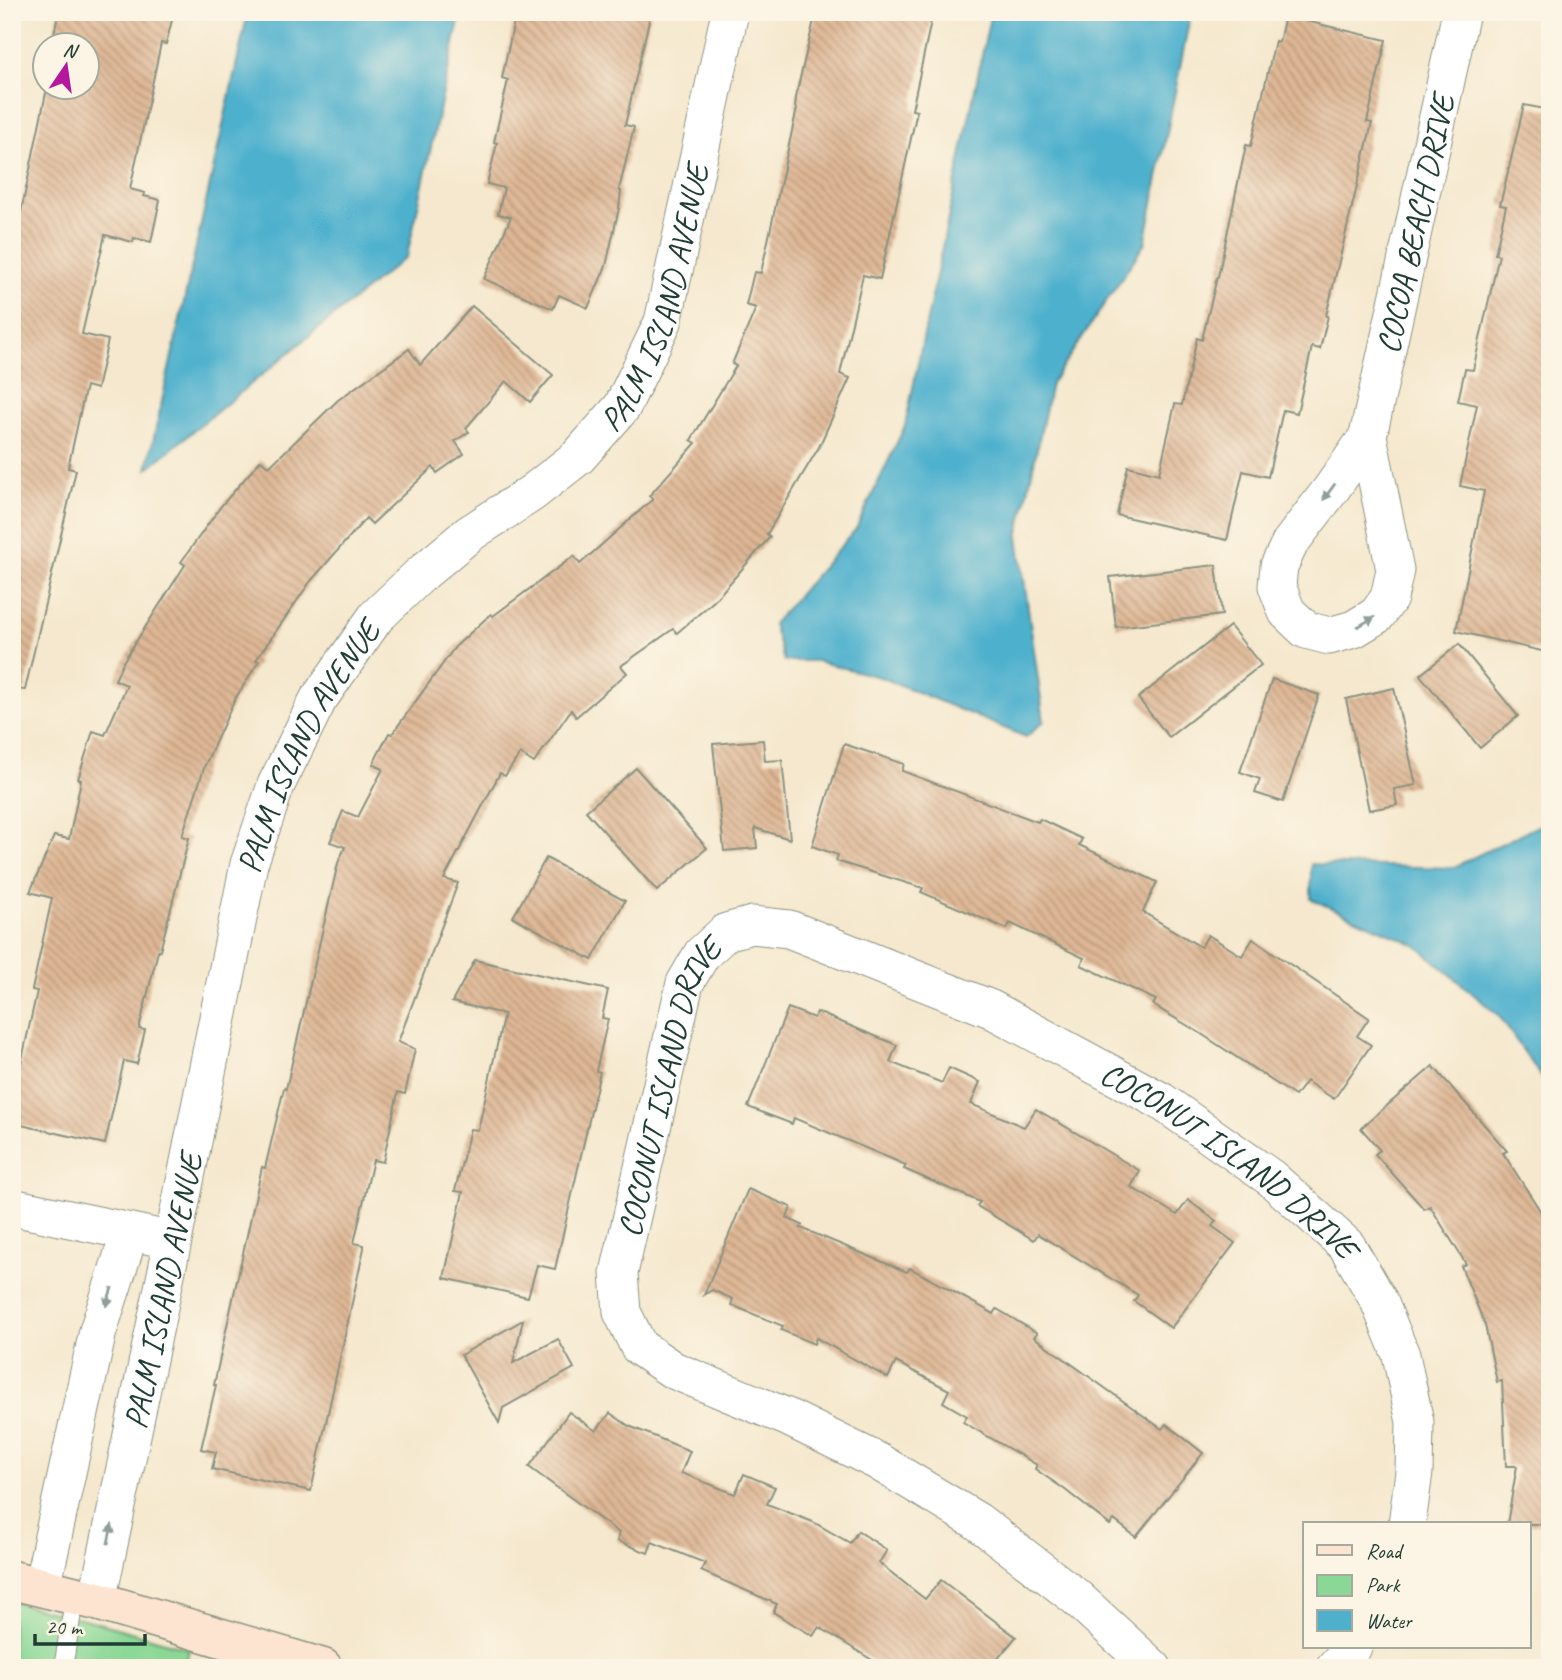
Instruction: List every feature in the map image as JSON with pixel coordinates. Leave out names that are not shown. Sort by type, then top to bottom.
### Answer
[{"type":"street","name":"PALM ISLAND AVENUE","points":[[56,1591],[143,1376],[249,864],[276,785],[318,700],[376,617],[469,534],[532,493],[578,457],[622,407],[663,322],[730,12]]},
{"type":"street","name":"COCOA BEACH DRIVE","points":[[1368,436],[1395,570],[1389,598],[1377,615],[1354,629],[1329,636],[1306,630],[1287,612],[1276,586],[1279,566],[1290,543],[1368,436],[1461,12]]},
{"type":"street","name":"COCONUT ISLAND DRIVE","points":[[1153,1668],[1076,1597],[976,1521],[877,1461],[787,1417],[673,1370],[639,1347],[622,1312],[619,1273],[685,983],[702,954],[726,932],[752,925],[789,929],[991,1009],[1161,1101],[1271,1178],[1347,1247],[1379,1301],[1401,1355],[1415,1422],[1414,1472],[1407,1522]]},
{"type":"street","points":[[12,1207],[173,1241]]},
{"type":"street","name":"PALM ISLAND AVENUE","points":[[56,1591],[90,1365],[98,1331],[130,1232]]},
{"type":"street","points":[[90,1365],[143,1376]]},
{"type":"street","points":[[56,1591],[323,1668]]},
{"type":"street","points":[[1334,1668],[1352,1648]]},
{"type":"lane","points":[[56,1591],[63,1668]]},
{"type":"green space","points":[[12,1602],[92,1621],[189,1649],[185,1668],[12,1668]]},
{"type":"water","points":[[248,12],[461,12],[407,256],[147,469]]},
{"type":"water","points":[[991,12],[1191,12],[1145,243],[1051,384],[1018,537],[1044,721],[1026,737],[883,678],[817,661],[784,661],[773,624],[856,529],[905,426]]},
{"type":"water","points":[[1550,820],[1550,1089],[1499,1016],[1416,945],[1311,899],[1311,864],[1452,868]]},
{"type":"building","points":[[59,12],[174,12],[166,44],[161,43],[130,189],[160,200],[151,242],[134,238],[133,242],[105,235],[82,334],[108,340],[97,389],[86,386],[68,468],[76,470],[25,690],[12,689],[12,235],[16,236],[44,102],[102,102],[102,32],[54,32]]},
{"type":"building","points":[[516,12],[651,12],[625,125],[634,127],[619,190],[619,208],[606,266],[588,308],[559,295],[553,309],[484,279],[511,217],[498,214],[504,188],[487,184],[508,80],[502,78]]},
{"type":"building","points":[[816,12],[892,12],[931,21],[912,110],[917,111],[880,279],[863,275],[840,374],[850,378],[819,447],[767,534],[770,537],[715,600],[677,633],[673,629],[621,666],[627,673],[576,717],[571,710],[534,763],[520,754],[505,776],[500,773],[444,879],[458,883],[398,1042],[415,1049],[405,1094],[398,1092],[383,1162],[373,1160],[354,1243],[364,1245],[364,1248],[311,1491],[212,1469],[216,1452],[201,1449],[214,1385],[262,1167],[265,1168],[284,1088],[286,1089],[338,863],[345,847],[330,842],[343,811],[358,817],[383,769],[373,764],[389,733],[392,734],[455,647],[491,614],[493,616],[574,556],[580,564],[653,499],[649,496],[696,443],[691,440],[736,366],[732,364],[756,308],[746,305],[754,272],[761,273],[797,108],[797,91]]},
{"type":"building","points":[[1285,16],[1386,40],[1367,122],[1372,123],[1320,349],[1312,347],[1297,413],[1283,410],[1268,477],[1243,471],[1227,540],[1117,515],[1128,466],[1159,474],[1175,404],[1182,405],[1197,338],[1202,340],[1246,145],[1251,146],[1275,41],[1279,42]]},
{"type":"building","points":[[1524,105],[1550,110],[1550,653],[1456,631],[1484,491],[1460,486],[1477,405],[1458,401],[1465,369],[1473,370],[1499,255],[1495,254],[1506,206],[1500,205]]},
{"type":"building","points":[[472,306],[553,375],[530,402],[506,381],[466,428],[469,432],[455,441],[464,454],[437,473],[433,467],[372,524],[366,518],[310,582],[256,660],[259,661],[235,699],[205,765],[182,836],[189,838],[139,1029],[145,1030],[137,1064],[124,1061],[105,1144],[12,1123],[12,1072],[19,1073],[37,991],[32,990],[52,898],[30,892],[54,836],[69,839],[81,780],[78,779],[93,731],[105,735],[127,685],[115,680],[123,662],[185,565],[181,562],[221,506],[261,460],[269,467],[338,400],[409,349],[420,365]]},
{"type":"building","points":[[1216,565],[1222,615],[1116,627],[1110,577]]},
{"type":"building","points":[[1230,626],[1261,665],[1169,737],[1138,698]]},
{"type":"building","points":[[1459,644],[1518,716],[1480,748],[1420,675]]},
{"type":"building","points":[[1272,679],[1319,695],[1283,802],[1255,793],[1260,779],[1240,772]]},
{"type":"building","points":[[1394,688],[1416,785],[1394,789],[1397,805],[1369,810],[1346,699]]},
{"type":"building","points":[[763,740],[765,761],[782,760],[790,839],[755,828],[757,848],[724,851],[713,744]]},
{"type":"building","points":[[844,744],[904,764],[902,771],[1038,822],[1040,819],[1082,839],[1079,845],[1157,882],[1143,912],[1201,947],[1208,935],[1242,956],[1253,939],[1369,1018],[1357,1036],[1371,1045],[1334,1099],[1306,1081],[1295,1096],[1153,1005],[1156,1000],[1081,965],[1084,958],[1010,923],[1007,929],[921,892],[923,888],[836,861],[838,855],[812,846]]},
{"type":"building","points":[[636,768],[707,848],[657,891],[586,811]]},
{"type":"building","points":[[546,858],[625,901],[592,960],[513,917]]},
{"type":"building","points":[[475,960],[608,990],[602,1018],[608,1019],[596,1071],[600,1072],[555,1269],[537,1265],[528,1297],[444,1278],[463,1192],[455,1191],[470,1129],[478,1130],[504,1014],[452,1002]]},
{"type":"building","points":[[788,1008],[814,1018],[817,1012],[897,1045],[890,1062],[942,1083],[949,1068],[980,1082],[971,1104],[1024,1127],[1036,1109],[1140,1171],[1131,1187],[1177,1215],[1188,1200],[1216,1221],[1212,1226],[1235,1243],[1171,1328],[1134,1301],[1138,1295],[1038,1234],[1034,1240],[977,1206],[980,1202],[904,1169],[906,1165],[794,1118],[792,1124],[748,1107]]},
{"type":"building","points":[[1433,1066],[1507,1151],[1503,1153],[1550,1226],[1550,1524],[1507,1522],[1517,1466],[1506,1466],[1502,1381],[1497,1382],[1485,1325],[1461,1266],[1466,1264],[1430,1206],[1424,1209],[1375,1154],[1380,1150],[1361,1128]]},
{"type":"building","points":[[748,1189],[791,1207],[787,1218],[802,1225],[801,1228],[907,1272],[910,1268],[994,1314],[997,1309],[1037,1333],[1034,1337],[1162,1429],[1166,1424],[1203,1453],[1136,1537],[1114,1520],[1110,1525],[1035,1469],[1037,1465],[963,1422],[967,1416],[943,1402],[949,1390],[896,1362],[888,1378],[816,1338],[814,1344],[781,1330],[783,1326],[731,1305],[733,1299],[712,1290],[704,1295]]},
{"type":"building","points":[[523,1320],[513,1363],[558,1339],[574,1368],[503,1408],[499,1423],[461,1355]]},
{"type":"building","points":[[569,1412],[596,1431],[610,1413],[629,1426],[690,1451],[681,1473],[735,1494],[744,1474],[775,1487],[767,1504],[813,1522],[850,1543],[858,1531],[887,1550],[879,1563],[925,1599],[941,1580],[1016,1637],[990,1668],[885,1668],[819,1627],[813,1636],[773,1612],[777,1604],[701,1571],[705,1563],[652,1542],[648,1553],[617,1541],[619,1533],[529,1467]]}]
